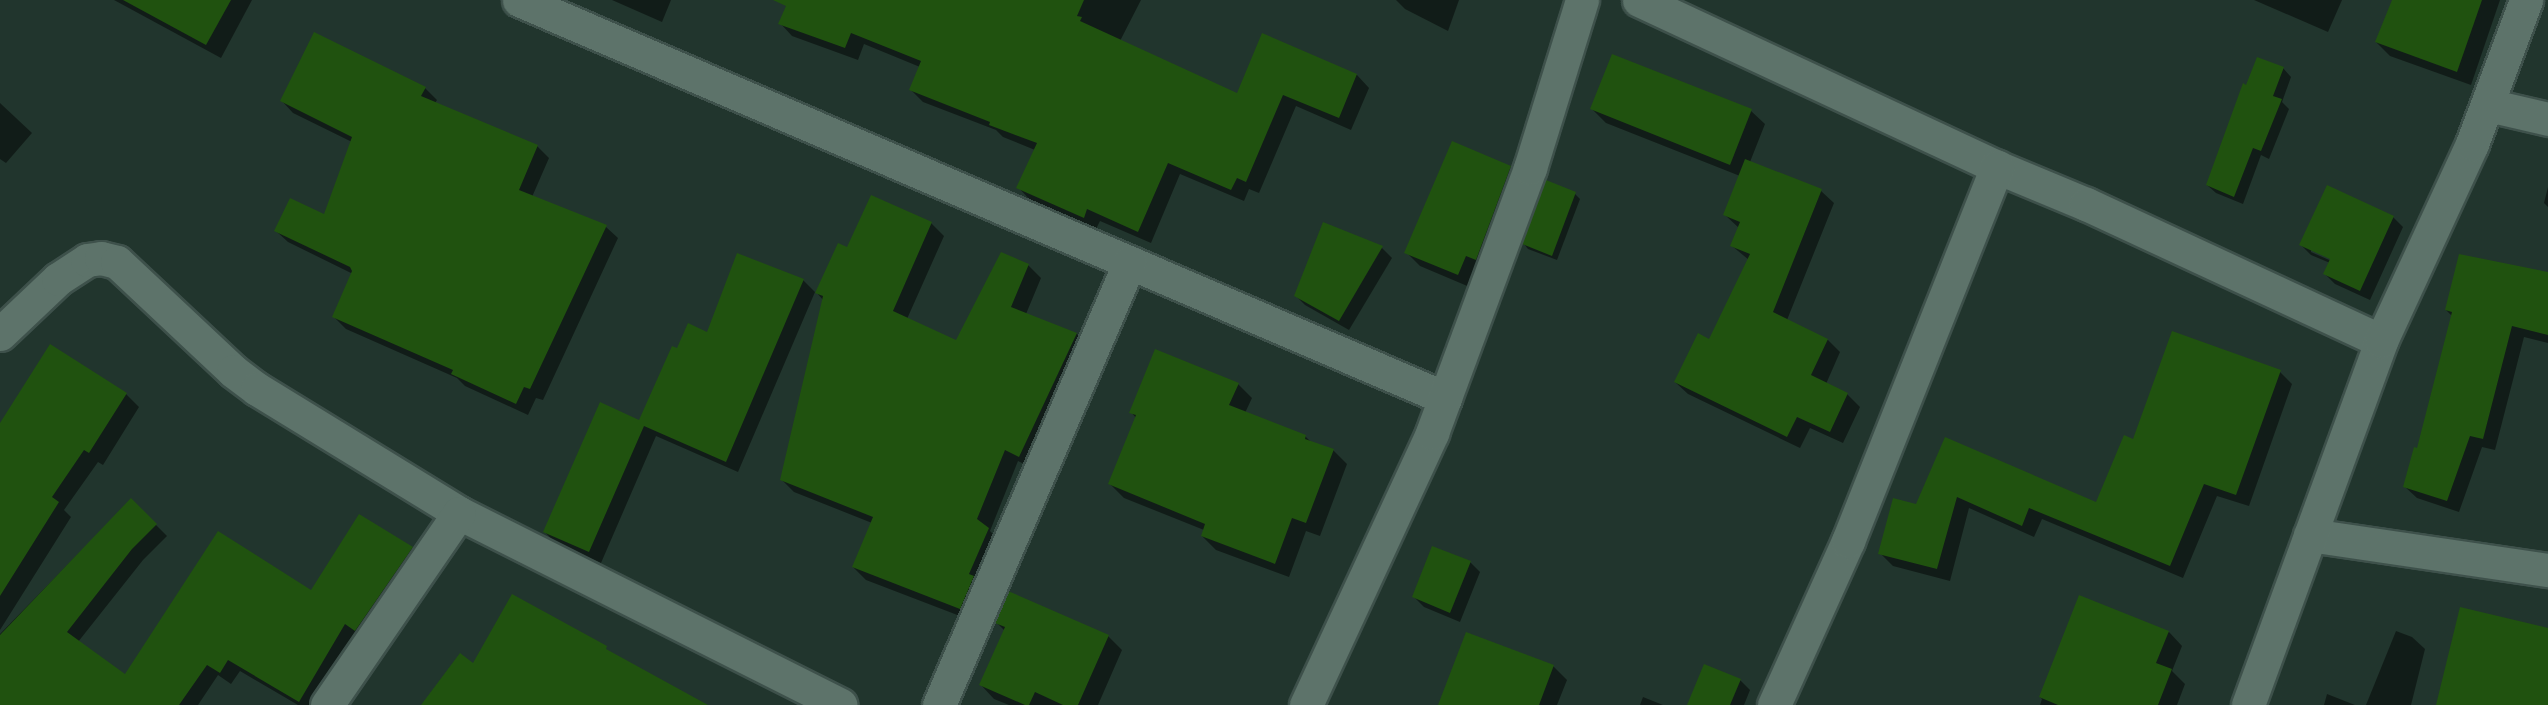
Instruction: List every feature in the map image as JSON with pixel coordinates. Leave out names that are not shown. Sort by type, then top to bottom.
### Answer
[{"type":"street","points":[[519,0],[1445,398]]},
{"type":"street","points":[[1306,705],[1432,433],[1530,168],[1582,0]]},
{"type":"street","points":[[1639,0],[1997,167],[2086,204],[2381,341]]},
{"type":"street","points":[[2248,705],[2381,341],[2488,105],[2526,0]]},
{"type":"street","points":[[2488,105],[2548,119]]},
{"type":"street","points":[[1774,705],[1848,541],[1997,167]]},
{"type":"street","points":[[0,334],[58,279],[87,260],[101,258],[117,262],[233,371],[257,389],[459,513],[805,697],[840,705]]},
{"type":"street","points":[[939,705],[1130,262]]},
{"type":"street","points":[[327,705],[459,513]]},
{"type":"street","points":[[2310,535],[2548,570]]},
{"type":"building","points":[[123,0],[231,0],[206,45]]},
{"type":"building","points":[[773,0],[1084,0],[1077,16],[1082,17],[1080,21],[1237,93],[1262,33],[1357,74],[1339,118],[1283,95],[1246,182],[1237,178],[1231,190],[1168,163],[1138,232],[1087,209],[1084,218],[1016,188],[1037,143],[909,90],[921,61],[851,33],[845,48],[778,24],[786,6]]},
{"type":"building","points":[[2392,0],[2482,0],[2457,72],[2375,42]]},
{"type":"building","points":[[314,32],[426,87],[421,96],[538,145],[519,190],[607,225],[530,389],[524,387],[516,404],[451,374],[453,370],[332,317],[352,271],[350,267],[274,231],[290,198],[324,214],[352,137],[280,101]]},
{"type":"building","points":[[1612,54],[1752,109],[1730,165],[1590,109]]},
{"type":"building","points":[[2257,57],[2284,67],[2273,96],[2282,99],[2261,151],[2253,148],[2234,197],[2206,185],[2243,83],[2246,85]]},
{"type":"building","points":[[1452,141],[1511,166],[1476,260],[1466,256],[1458,275],[1404,253]]},
{"type":"building","points":[[1745,159],[1822,189],[1773,312],[1828,339],[1811,375],[1848,393],[1830,432],[1797,417],[1787,437],[1674,382],[1698,333],[1709,339],[1750,254],[1730,246],[1740,222],[1723,215]]},
{"type":"building","points":[[1546,180],[1576,192],[1552,256],[1522,244]]},
{"type":"building","points":[[2327,185],[2394,216],[2360,291],[2323,274],[2330,259],[2299,245]]},
{"type":"building","points":[[871,195],[932,222],[893,311],[956,340],[1001,252],[1029,264],[1011,307],[1077,333],[1019,457],[1005,450],[977,519],[989,528],[969,574],[974,576],[960,609],[852,567],[873,517],[780,480],[823,296],[815,293],[838,243],[847,247]]},
{"type":"building","points":[[1323,222],[1383,246],[1339,321],[1294,296]]},
{"type":"building","points":[[737,253],[804,279],[726,462],[644,426],[589,552],[543,532],[600,402],[639,420],[672,346],[677,348],[688,323],[707,332]]},
{"type":"building","points":[[2459,254],[2548,272],[2548,335],[2512,326],[2483,439],[2470,436],[2447,501],[2403,487],[2414,447],[2417,448],[2452,312],[2445,310]]},
{"type":"building","points":[[2172,331],[2281,370],[2236,495],[2204,484],[2170,566],[2029,508],[2022,526],[1957,497],[1937,569],[1878,554],[1893,498],[1916,504],[1945,437],[2096,502],[2124,435],[2133,439]]},
{"type":"building","points":[[50,344],[127,393],[89,453],[84,450],[52,497],[59,502],[0,596],[0,423]]},
{"type":"building","points":[[1155,349],[1239,383],[1229,405],[1306,435],[1305,439],[1334,449],[1306,523],[1292,518],[1275,564],[1201,536],[1205,524],[1108,484],[1136,415],[1129,413]]},
{"type":"building","points":[[131,498],[157,524],[132,549],[67,632],[125,674],[218,531],[311,590],[359,514],[413,547],[355,631],[345,624],[299,702],[228,660],[220,673],[207,665],[179,705],[0,705],[0,635]]},
{"type":"building","points":[[1432,546],[1471,561],[1450,613],[1412,597]]},
{"type":"building","points":[[1008,591],[1109,635],[1078,705],[1063,705],[1035,692],[1029,705],[1025,705],[979,685],[1005,627],[995,623]]},
{"type":"building","points":[[512,594],[708,705],[421,705],[460,653],[473,663]]},
{"type":"building","points":[[2079,595],[2169,631],[2156,663],[2172,669],[2158,705],[2058,705],[2039,697]]},
{"type":"building","points":[[2460,607],[2548,628],[2548,705],[2436,705]]},
{"type":"building","points":[[1466,632],[1554,665],[1539,705],[1438,705]]},
{"type":"building","points":[[1704,664],[1741,679],[1730,705],[1687,705]]}]
